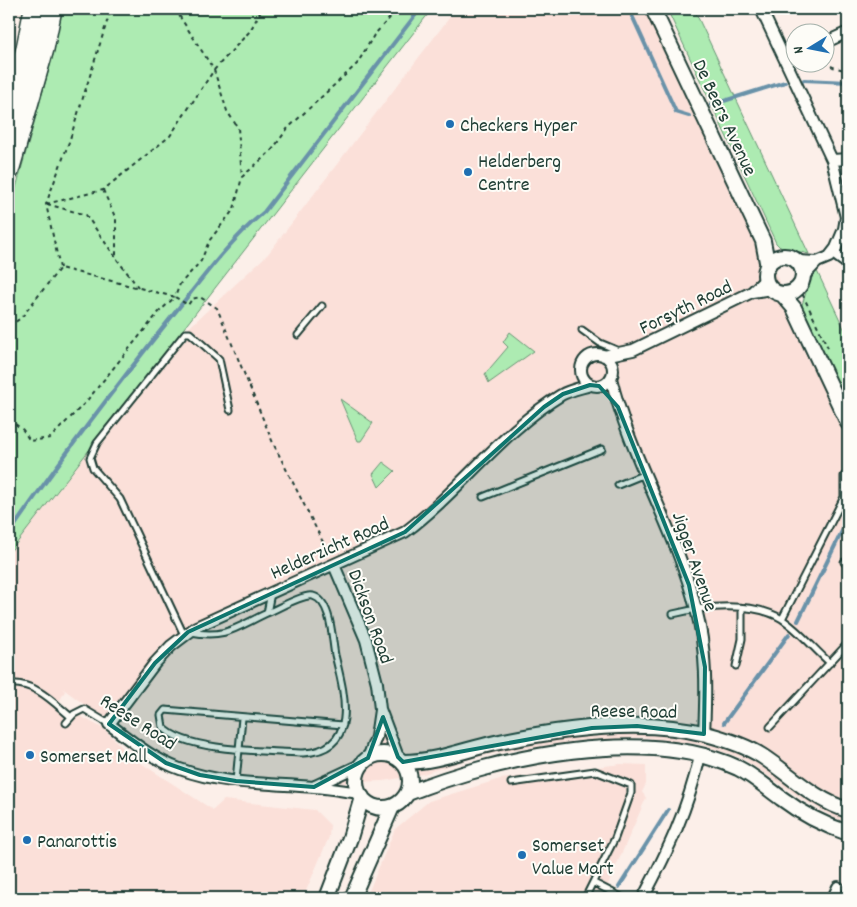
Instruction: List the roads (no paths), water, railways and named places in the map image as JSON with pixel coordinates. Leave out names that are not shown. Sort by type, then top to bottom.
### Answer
[{"type":"highway","points":[[9,108],[26,48],[34,9]]},
{"type":"highway","points":[[9,171],[44,49],[52,9]]},
{"type":"street","name":"De Beers Avenue","points":[[654,9],[848,423]]},
{"type":"street","points":[[761,9],[784,49]]},
{"type":"street","points":[[834,38],[848,32]]},
{"type":"street","points":[[783,283],[833,253],[844,229],[846,217],[832,160],[795,72]]},
{"type":"street","points":[[832,160],[848,158]]},
{"type":"street","name":"De Beers Avenue","points":[[763,241],[781,257]]},
{"type":"street","points":[[833,253],[848,264]]},
{"type":"street","points":[[783,283],[781,257],[797,261],[817,262]]},
{"type":"street","points":[[783,283],[800,266],[797,261]]},
{"type":"street","name":"Forsyth Road","points":[[604,356],[628,351],[752,292],[783,283]]},
{"type":"street","name":"Forsyth Road","points":[[612,374],[628,351]]},
{"type":"street","points":[[594,355],[604,356],[610,362],[612,374],[595,386],[581,373],[582,366],[588,358],[594,355]]},
{"type":"street","name":"Helderzicht Road","points":[[109,724],[155,663],[186,634],[215,617],[405,532],[429,513],[522,425],[563,394],[581,373]]},
{"type":"street","name":"Jigger Avenue","points":[[612,374],[618,406],[680,562],[696,610],[705,667],[704,734]]},
{"type":"street","name":"Jigger Avenue","points":[[595,386],[618,406]]},
{"type":"street","name":"Helderzicht Road","points":[[563,394],[595,386]]},
{"type":"street","name":"Dickson Road","points":[[334,565],[366,640],[377,683],[380,709],[376,737],[365,761]]},
{"type":"street","name":"Dickson Road","points":[[380,709],[400,760]]},
{"type":"street","name":"Reese Road","points":[[109,724],[166,763],[200,775],[236,781],[314,786],[360,795]]},
{"type":"street","name":"Reese Road","points":[[400,760],[430,760],[497,742],[592,728],[637,726],[676,729],[730,741],[761,756],[810,792],[848,810]]},
{"type":"street","name":"Reese Road","points":[[408,793],[451,776],[496,764],[586,750],[641,748],[675,751],[724,762],[751,774],[800,812],[848,833]]},
{"type":"street","points":[[327,898],[350,838],[360,795],[356,778],[365,761],[383,754],[400,760],[410,777],[408,793],[400,803],[392,807],[373,806],[360,795]]},
{"type":"street","points":[[643,898],[678,829],[688,804],[700,756]]},
{"type":"street","name":"Reese Road","points":[[314,786],[365,761]]},
{"type":"street","points":[[352,898],[392,807]]},
{"type":"street","points":[[833,898],[838,886]]},
{"type":"lane","points":[[298,335],[322,306]]},
{"type":"lane","points":[[582,330],[600,343],[628,351]]},
{"type":"lane","points":[[230,410],[219,359],[190,333],[185,333],[97,443],[90,458],[93,468],[115,491],[124,506],[186,634],[219,635],[306,596],[316,597],[321,601],[330,620],[333,646],[343,686],[345,707],[343,725],[332,745],[315,752],[200,744],[179,738],[163,727],[161,714],[162,711],[168,710],[242,718],[343,725]]},
{"type":"lane","points":[[483,497],[602,449]]},
{"type":"lane","points":[[618,485],[645,474]]},
{"type":"lane","points":[[782,619],[844,497],[844,476]]},
{"type":"lane","points":[[267,613],[272,592]]},
{"type":"lane","points":[[736,666],[742,639],[742,608]]},
{"type":"lane","points":[[673,614],[696,610],[742,608],[765,613],[782,619],[830,663]]},
{"type":"lane","points":[[770,727],[848,644]]},
{"type":"lane","points":[[9,684],[20,683],[41,692],[71,717]]},
{"type":"lane","name":"Reese Road","points":[[66,723],[79,710],[88,710],[109,724]]},
{"type":"lane","points":[[236,781],[242,718]]},
{"type":"lane","points":[[510,783],[595,771],[631,785],[631,793],[615,838],[586,898]]},
{"type":"lane","points":[[594,883],[623,898]]},
{"type":"waterway","points":[[9,534],[127,373],[214,264],[264,212],[420,9]]},
{"type":"waterway","points":[[629,9],[676,112],[689,116]]},
{"type":"waterway","points":[[804,80],[848,82]]},
{"type":"waterway","points":[[711,105],[785,82]]},
{"type":"waterway","points":[[798,621],[848,519]]},
{"type":"waterway","points":[[724,723],[789,634]]},
{"type":"waterway","points":[[619,887],[668,810]]},
{"type":"place","name":"Checkers Hyper","points":[[450,124]]},
{"type":"place","name":"Helderberg Centre","points":[[468,172]]},
{"type":"place","name":"Somerset Mall","points":[[30,755]]},
{"type":"place","name":"Panarottis","points":[[27,840]]},
{"type":"place","name":"Somerset Value Mart","points":[[522,855]]}]
